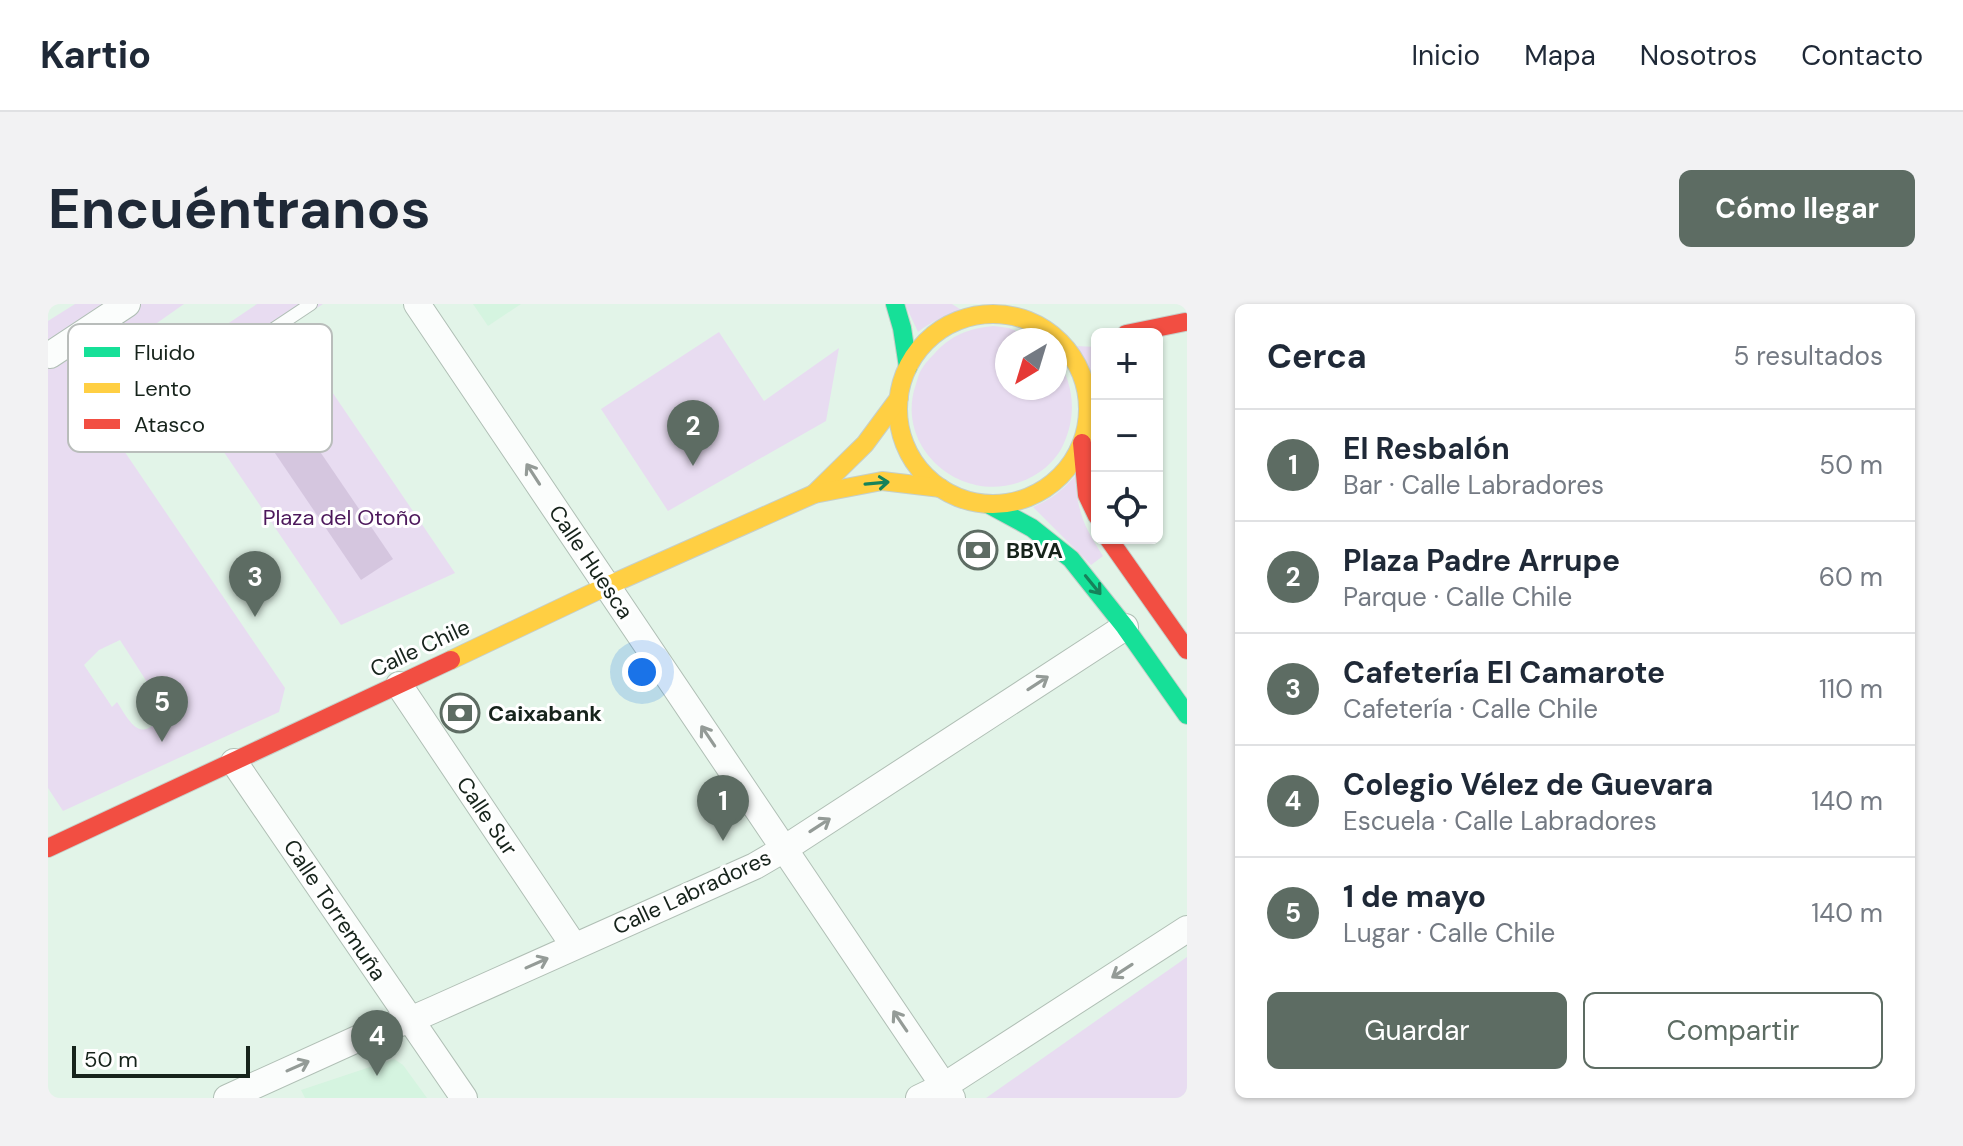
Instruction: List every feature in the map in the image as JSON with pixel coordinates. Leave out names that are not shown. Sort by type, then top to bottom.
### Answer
[{"type":"main road","points":[[895,304],[908,367]]},
{"type":"main road","points":[[969,304],[985,315]]},
{"type":"main road","points":[[1040,328],[1021,318],[985,315],[959,320],[934,335],[908,367],[899,398],[900,423],[910,453],[921,470],[941,488],[964,499],[988,504],[1021,500],[1043,490],[1062,475],[1082,443],[1091,414]]},
{"type":"main road","points":[[1156,328],[1186,322]]},
{"type":"main road","points":[[1163,339],[1186,322]]},
{"type":"main road","points":[[1067,335],[1081,336]]},
{"type":"main road","points":[[1067,350],[1078,366],[1091,402]]},
{"type":"main road","name":"Calle Chile","points":[[814,494],[865,444],[899,398]]},
{"type":"main road","points":[[1082,443],[1087,495],[1091,503]]},
{"type":"main road","name":"Calle Chile","points":[[48,848],[607,586],[814,494],[882,481],[941,488]]},
{"type":"main road","points":[[988,504],[1032,528],[1071,559],[1125,627],[1187,715]]},
{"type":"main road","points":[[1112,544],[1187,650]]},
{"type":"street","points":[[97,324],[127,304]]},
{"type":"street","name":"Calle Huesca","points":[[417,304],[948,1092]]},
{"type":"street","points":[[50,355],[68,343]]},
{"type":"street","name":"Calle Labradores","points":[[227,1098],[755,866],[1125,627]]},
{"type":"street","name":"Calle Sur","points":[[399,685],[574,946]]},
{"type":"street","name":"Calle Torremuña","points":[[234,762],[464,1098]]},
{"type":"street","points":[[919,1098],[948,1092],[1187,929]]},
{"type":"lane","points":[[281,324],[311,304]]},
{"type":"shaded area","points":[[473,304],[521,304],[488,326]]},
{"type":"shaded area","points":[[394,1059],[403,1065],[427,1098],[305,1098],[301,1090]]},
{"type":"green space","points":[[75,304],[184,304],[156,324],[68,324],[68,452],[125,452],[285,688],[279,712],[63,811],[48,788],[48,321]],"holes":[[[120,640],[147,682],[141,686],[157,710],[156,722],[144,729],[134,725],[117,702],[112,707],[84,665],[99,650]]]},
{"type":"green space","name":"Plaza del Otoño","points":[[257,304],[323,304],[293,324],[227,324]]},
{"type":"green space","points":[[905,304],[952,304],[963,311],[939,319],[918,332]]},
{"type":"green space","points":[[994,326],[1009,328],[995,328],[995,400],[1067,400],[1067,379],[1072,398],[1068,432],[1061,450],[1051,462],[1027,479],[997,487],[975,485],[954,477],[923,448],[914,429],[912,407],[920,371],[948,341],[977,329]]},
{"type":"green space","points":[[719,332],[764,401],[839,348],[826,421],[668,511],[601,409]]},
{"type":"green space","points":[[1076,346],[1091,347],[1091,371]]},
{"type":"green space","name":"Plaza del Otoño","points":[[332,392],[455,573],[341,625],[224,452],[332,452]]},
{"type":"green space","points":[[274,452],[320,452],[393,559],[361,580]]},
{"type":"green space","points":[[1075,476],[1078,500],[1091,544],[1096,544],[1103,556],[1091,565],[1033,507]]},
{"type":"green space","points":[[1187,957],[1187,1098],[986,1098]]},
{"type":"traffic: fast","points":[[895,304],[908,367]]},
{"type":"traffic: fast","points":[[988,504],[1032,528],[1071,559],[1125,627],[1187,715]]},
{"type":"traffic: slow","points":[[993,314],[1029,322],[1046,330],[1060,342],[1072,356],[1080,373],[1088,409],[1080,445],[1072,462],[1060,476],[1046,488],[1029,496],[993,504],[957,496],[940,488],[926,476],[914,462],[906,445],[898,409],[906,373],[914,356],[926,342],[940,330],[957,322],[993,314]]},
{"type":"traffic: slow","points":[[814,494],[865,444],[899,398]]},
{"type":"traffic: slow","points":[[451,660],[607,586],[814,494],[882,481],[941,488]]},
{"type":"traffic: jam","points":[[1156,328],[1185,322]]},
{"type":"traffic: jam","points":[[1082,443],[1087,495],[1091,503]]},
{"type":"traffic: jam","points":[[1112,544],[1187,650]]},
{"type":"traffic: jam","points":[[48,848],[451,660]]},
{"type":"place","name":"Plaza Padre Arrupe","points":[[693,466]]},
{"type":"place","name":"BBVA","points":[[978,550]]},
{"type":"place","name":"Cafetería El Camarote","points":[[255,617]]},
{"type":"place","name":"Caixabank","points":[[460,713]]},
{"type":"place","name":"1 de mayo","points":[[162,742]]},
{"type":"place","name":"El Resbalón","points":[[723,841]]},
{"type":"place","name":"Colegio Vélez de Guevara","points":[[377,1076]]}]
